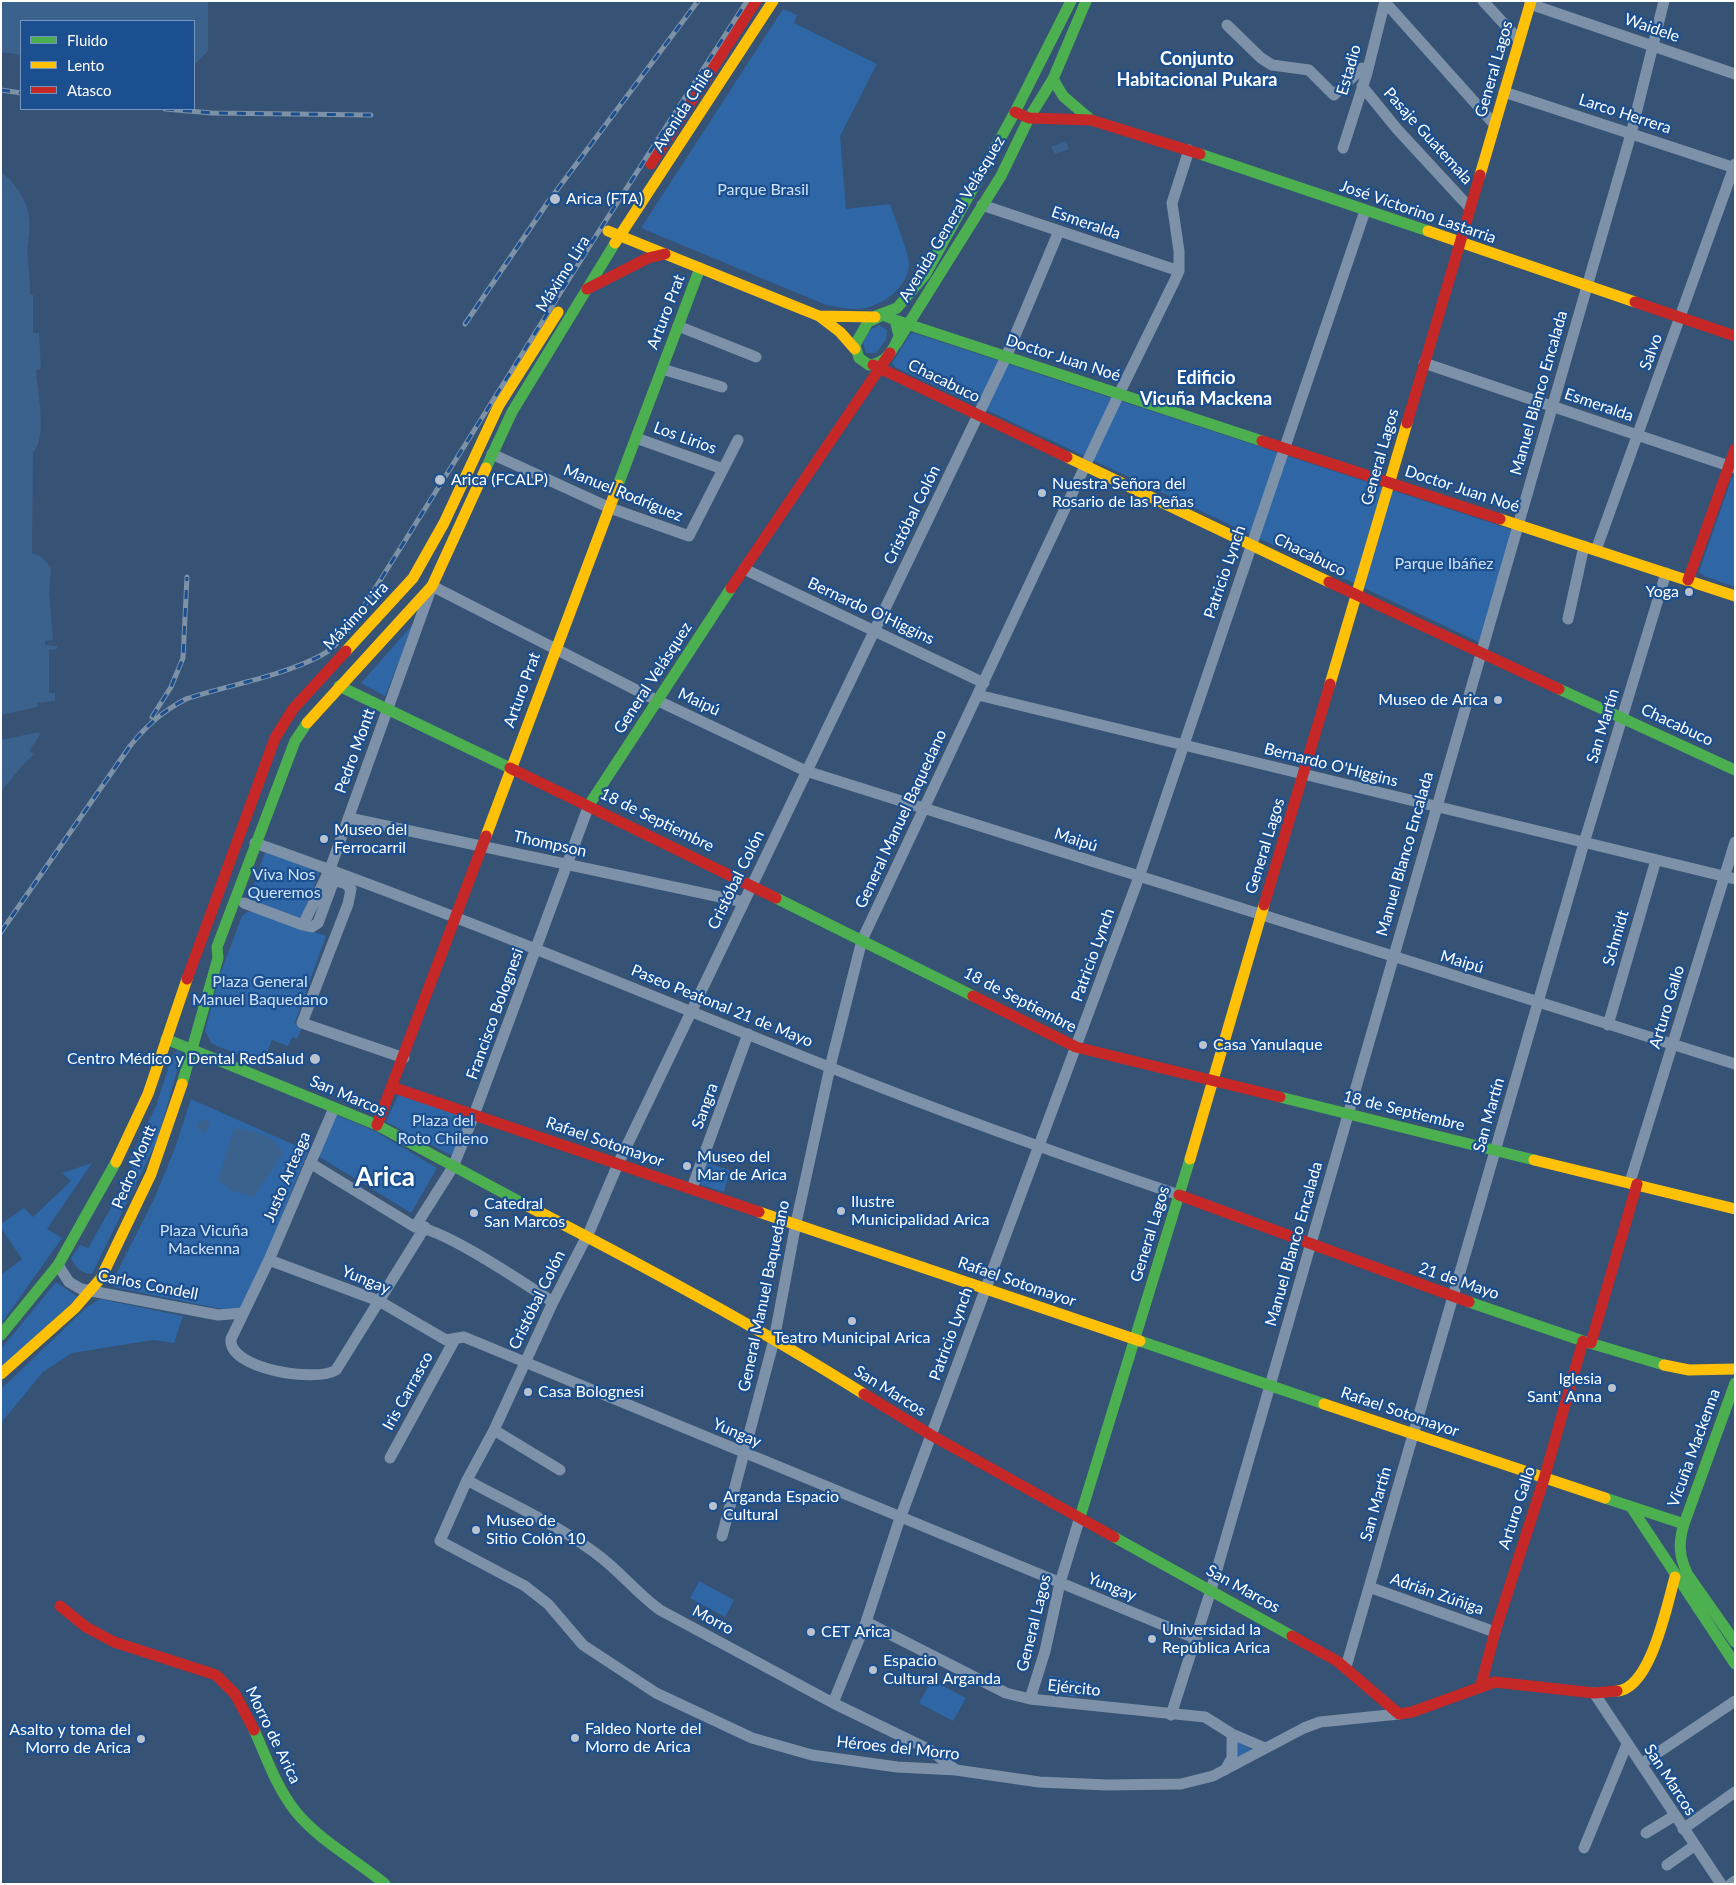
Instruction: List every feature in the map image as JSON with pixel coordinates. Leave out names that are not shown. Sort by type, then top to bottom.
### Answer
[{"type":"main road","name":"Avenida Chile","points":[[644,176],[756,1]]},
{"type":"main road","name":"Avenida Chile","points":[[614,234],[773,1]]},
{"type":"main road","name":"Avenida General Velásquez","points":[[876,317],[897,308],[925,275],[1015,112],[1071,1]]},
{"type":"main road","name":"Avenida General Velásquez","points":[[893,349],[1001,176],[1029,118],[1053,78],[1086,1]]},
{"type":"main road","name":"General Lagos","points":[[1080,1517],[1179,1195],[1530,2]]},
{"type":"main road","name":"José Victorino Lastarria","points":[[1053,78],[1063,96],[1091,120]]},
{"type":"main road","name":"José Victorino Lastarria","points":[[1015,112],[1029,118],[1091,120],[1190,150],[1460,244],[1735,336]]},
{"type":"main road","points":[[617,218],[614,234],[819,316],[840,332],[855,349],[862,361],[877,366]]},
{"type":"main road","name":"Máximo Lira","points":[[590,262],[614,234]]},
{"type":"main road","name":"Máximo Lira","points":[[193,1049],[218,958],[217,947],[255,842],[295,742],[305,725],[339,686],[432,586],[512,412],[586,290],[614,234]]},
{"type":"main road","points":[[586,290],[648,258],[666,254]]},
{"type":"main road","name":"Arturo Prat","points":[[377,1125],[404,1058],[554,650],[610,508],[700,268]]},
{"type":"main road","name":"Máximo Lira","points":[[166,1039],[210,913],[275,738],[293,709],[413,578],[444,523],[499,405],[565,301]]},
{"type":"main road","points":[[744,569],[877,366],[893,349],[900,332],[895,320],[887,316],[819,316]]},
{"type":"main road","points":[[855,349],[863,329],[876,317]]},
{"type":"main road","name":"Doctor Juan Noé","points":[[895,320],[1735,596]]},
{"type":"main road","name":"Chacabuco","points":[[877,366],[1356,595],[1735,770]]},
{"type":"main road","points":[[1688,580],[1732,467],[1735,449]]},
{"type":"main road","name":"General Velásquez","points":[[589,805],[744,569]]},
{"type":"main road","name":"18 de Septiembre","points":[[339,686],[589,805],[1076,1047],[1735,1209]]},
{"type":"main road","name":"Máximo Lira","points":[[218,958],[226,950],[262,852],[255,842]]},
{"type":"main road","name":"San Marcos","points":[[166,1039],[377,1125],[587,1237],[774,1340],[931,1435],[1346,1667],[1399,1714]]},
{"type":"main road","name":"Pedro Montt","points":[[1,1334],[58,1265],[122,1150],[148,1094],[166,1039]]},
{"type":"main road","name":"Pedro Montt","points":[[1,1374],[75,1308],[102,1278],[151,1174],[172,1117],[193,1049]]},
{"type":"main road","name":"Rafael Sotomayor","points":[[392,1088],[692,1188],[1544,1479],[1684,1524]]},
{"type":"main road","name":"Arturo Gallo","points":[[1482,1685],[1495,1632],[1587,1342],[1633,1183]]},
{"type":"main road","name":"21 de Mayo","points":[[1179,1195],[1453,1296],[1587,1342],[1669,1367],[1689,1370],[1735,1369]]},
{"type":"main road","name":"Vicuña Mackenna","points":[[1684,1524],[1735,1383]]},
{"type":"main road","points":[[1631,1507],[1675,1577],[1735,1664]]},
{"type":"main road","points":[[1684,1524],[1679,1552],[1683,1567],[1735,1642]]},
{"type":"main road","points":[[1675,1577],[1684,1574],[1691,1579]]},
{"type":"main road","points":[[1399,1714],[1412,1712],[1482,1685],[1502,1682],[1594,1693],[1624,1691],[1632,1686],[1650,1659],[1675,1577]]},
{"type":"main road","name":"Morro de Arica","points":[[60,1606],[73,1620],[114,1644],[202,1669],[225,1681],[244,1708],[276,1781],[297,1814],[385,1884]]},
{"type":"street","points":[[1385,1],[1494,125]]},
{"type":"street","name":"Estadio","points":[[1343,148],[1367,73],[1385,1]]},
{"type":"street","points":[[1482,1],[1520,40]]},
{"type":"street","name":"Manuel Blanco Encalada","points":[[1171,1715],[1197,1639],[1392,957],[1587,287],[1631,134],[1664,1]]},
{"type":"street","name":"Waidele","points":[[1530,2],[1735,74]]},
{"type":"street","points":[[1227,26],[1261,58],[1272,65],[1309,70],[1334,95],[1362,68],[1367,73]]},
{"type":"street","name":"Pasaje Guatemala","points":[[1362,86],[1397,130],[1470,208]]},
{"type":"street","name":"Larco Herrera","points":[[1504,92],[1734,167]]},
{"type":"street","name":"General Manuel Baquedano","points":[[722,1536],[774,1340],[796,1224],[830,1067],[862,940],[1119,394],[1179,272],[1179,251],[1172,203],[1190,150]]},
{"type":"street","name":"Salvo","points":[[1596,550],[1734,167]]},
{"type":"street","name":"Esmeralda","points":[[982,205],[1179,272]]},
{"type":"street","name":"Patricio Lynch","points":[[833,1703],[866,1622],[900,1518],[1139,877],[1365,211]]},
{"type":"street","name":"Cristóbal Colón","points":[[440,1541],[467,1480],[494,1430],[553,1302],[587,1237],[618,1164],[691,1011],[1006,357],[1059,231]]},
{"type":"street","points":[[678,326],[756,357]]},
{"type":"street","name":"Esmeralda","points":[[1424,363],[1732,467]]},
{"type":"street","points":[[662,369],[722,387]]},
{"type":"street","name":"Los Lirios","points":[[636,438],[723,469]]},
{"type":"street","points":[[723,469],[738,440]]},
{"type":"street","name":"Manuel Rodríguez","points":[[492,454],[610,508],[689,536],[723,469]]},
{"type":"street","points":[[1568,619],[1584,546]]},
{"type":"street","name":"Bernardo O'Higgins","points":[[744,569],[984,683]]},
{"type":"street","name":"San Martín","points":[[1346,1667],[1584,843],[1666,573]]},
{"type":"street","name":"Maipú","points":[[432,586],[657,701],[806,771],[1672,1046],[1735,1064]]},
{"type":"street","name":"Pedro Montt","points":[[244,903],[303,925],[330,876],[432,586]]},
{"type":"street","name":"Bernardo O'Higgins","points":[[978,695],[1729,878]]},
{"type":"street","name":"Francisco Bolognesi","points":[[243,1313],[230,1346],[234,1352],[243,1358],[266,1370],[321,1376],[336,1370],[380,1301],[453,1167],[537,948],[589,805]]},
{"type":"street","name":"Thompson","points":[[349,818],[744,902]]},
{"type":"street","name":"Paseo Peatonal 21 de Mayo","points":[[255,842],[330,876],[456,917],[830,1067],[1039,1147],[1179,1195]]},
{"type":"street","name":"Arturo Gallo","points":[[1633,1183],[1672,1046],[1729,878],[1735,842]]},
{"type":"street","name":"Schmidt","points":[[1608,1025],[1656,860]]},
{"type":"street","points":[[330,876],[346,884],[351,889],[348,904],[302,1023],[404,1058]]},
{"type":"street","name":"Sangra","points":[[692,1188],[748,1034]]},
{"type":"street","name":"Justo Arteaga","points":[[243,1313],[269,1260],[334,1108]]},
{"type":"street","points":[[310,1163],[420,1227],[458,1245],[553,1302]]},
{"type":"street","name":"Yungay","points":[[269,1260],[380,1301],[446,1340],[464,1337],[1197,1639]]},
{"type":"street","name":"Carlos Condell","points":[[58,1265],[69,1282],[90,1291],[218,1315],[243,1313]]},
{"type":"street","name":"Iris Carrasco","points":[[390,1458],[455,1340]]},
{"type":"street","points":[[494,1430],[560,1470]]},
{"type":"street","name":"Morro","points":[[467,1480],[580,1543],[603,1559],[642,1596],[660,1610],[833,1703],[923,1747],[956,1770]]},
{"type":"street","name":"General Lagos","points":[[1030,1699],[1045,1651],[1060,1583],[1080,1517]]},
{"type":"street","name":"Héroes del Morro","points":[[440,1541],[525,1586],[548,1604],[583,1644],[600,1657],[656,1692],[752,1738],[812,1755],[897,1767],[956,1770],[1039,1782],[1107,1785],[1181,1784],[1213,1776],[1265,1748],[1320,1722],[1399,1714]]},
{"type":"street","name":"Adrián Zúñiga","points":[[1369,1588],[1495,1632]]},
{"type":"street","name":"Ejército","points":[[866,1622],[1006,1692],[1030,1699],[1205,1717],[1232,1734],[1265,1748]]},
{"type":"street","name":"San Marcos","points":[[1594,1693],[1716,1882]]},
{"type":"street","points":[[1641,1764],[1735,1701]]},
{"type":"street","points":[[1225,1770],[1232,1758],[1232,1734]]},
{"type":"street","points":[[1584,1848],[1627,1744]]},
{"type":"street","points":[[1683,1829],[1735,1792]]},
{"type":"street","points":[[1646,1833],[1674,1816]]},
{"type":"street","points":[[1668,1864],[1694,1846]]},
{"type":"street","points":[[1731,1884],[1735,1881]]},
{"type":"green space","name":"Parque Brasil","points":[[783,9],[797,15],[794,23],[877,64],[840,136],[846,209],[890,204],[909,261],[907,275],[903,283],[890,296],[873,306],[848,309],[826,305],[641,228]]},
{"type":"green space","points":[[879,325],[887,330],[886,340],[876,353],[866,353],[863,343],[870,330]]},
{"type":"green space","name":"Parque Ibáñez","points":[[914,333],[1510,529],[1511,533],[1479,642],[895,367],[892,363],[910,334]]},
{"type":"green space","points":[[1732,477],[1735,477],[1735,587],[1704,576],[1699,572]]},
{"type":"green space","points":[[415,622],[385,696],[361,683]]},
{"type":"green space","name":"Viva Nos Queremos","points":[[266,850],[321,868],[301,919],[252,900],[249,897]]},
{"type":"green space","name":"Plaza General Manuel Baquedano","points":[[254,911],[326,936],[295,1022],[301,1030],[297,1039],[292,1037],[288,1046],[272,1040],[262,1064],[212,1044],[205,1031],[219,977],[242,916],[247,912]]},
{"type":"green space","points":[[178,1050],[181,1056],[158,1139],[92,1274],[82,1271],[71,1258],[80,1245],[88,1248],[133,1169],[128,1163],[156,1106],[172,1056]]},
{"type":"green space","name":"Plaza del Roto Chileno","points":[[399,1093],[470,1120],[453,1156],[386,1122]]},
{"type":"green space","name":"Plaza Vicuña Mackenna","points":[[191,1099],[308,1151],[247,1303],[244,1308],[231,1311],[114,1287],[112,1282],[154,1199],[175,1148]]},
{"type":"green space","points":[[336,1115],[375,1131],[437,1168],[411,1213],[318,1156]]},
{"type":"green space","points":[[704,1162],[730,1170],[724,1192],[696,1183]]},
{"type":"green space","points":[[92,1163],[47,1229],[62,1238],[1,1324],[1,1275],[22,1259],[1,1228],[1,1224],[24,1208],[33,1217],[71,1181],[62,1173]]},
{"type":"green space","points":[[56,1282],[78,1297],[1,1370],[1,1349]]},
{"type":"green space","points":[[100,1299],[183,1316],[174,1343],[153,1340],[72,1353],[43,1372],[1,1423],[1,1389],[87,1307]]},
{"type":"green space","points":[[699,1581],[734,1600],[725,1617],[690,1598]]},
{"type":"green space","points":[[1049,1675],[1079,1682],[1075,1697],[1045,1691]]},
{"type":"green space","points":[[932,1680],[966,1698],[953,1721],[919,1703]]},
{"type":"green space","points":[[1234,1740],[1255,1751],[1236,1761]]},
{"type":"shaded area","points":[[1,1],[208,1],[208,51],[195,64],[195,20],[20,20],[20,55],[1,52]]},
{"type":"shaded area","points":[[1066,141],[1069,149],[1055,154],[1051,147]]},
{"type":"shaded area","points":[[1,172],[22,195],[30,223],[28,254],[30,294],[33,295],[33,333],[39,333],[41,369],[36,370],[41,425],[40,436],[33,452],[32,553],[42,557],[51,568],[49,593],[53,640],[45,641],[45,645],[57,646],[57,649],[49,650],[49,693],[55,693],[55,701],[37,703],[37,707],[1,715]]},
{"type":"shaded area","points":[[39,732],[40,735],[29,751],[34,754],[1,791],[1,740]]},
{"type":"shaded area","points":[[205,1119],[210,1122],[205,1134],[197,1127],[200,1121]]},
{"type":"shaded area","points":[[234,1129],[255,1132],[269,1138],[275,1142],[282,1154],[254,1197],[232,1191],[218,1180]]},
{"type":"railway","points":[[465,324],[548,202],[698,1]]},
{"type":"railway","points":[[1,932],[130,746],[156,719],[186,699],[272,675],[305,663],[328,651],[349,630],[601,228],[747,1]]},
{"type":"railway","points":[[1,90],[20,93]]},
{"type":"railway","points":[[177,110],[212,113],[371,115]]},
{"type":"railway","points":[[152,717],[171,687],[183,658],[187,577]]},
{"type":"traffic: fast","points":[[876,316],[897,308],[925,275],[1015,112],[1071,1]]},
{"type":"traffic: fast","points":[[896,344],[1001,176],[1029,118],[1053,79],[1086,1]]},
{"type":"traffic: fast","points":[[1053,79],[1063,96],[1091,120]]},
{"type":"traffic: fast","points":[[1200,154],[1428,231]]},
{"type":"traffic: fast","points":[[486,468],[512,412],[615,243]]},
{"type":"traffic: fast","points":[[618,485],[700,268]]},
{"type":"traffic: fast","points":[[883,315],[895,320],[899,336],[894,347],[884,359],[869,365],[859,358],[855,345],[868,322],[883,315]]},
{"type":"traffic: fast","points":[[895,320],[1262,441]]},
{"type":"traffic: fast","points":[[589,805],[731,588]]},
{"type":"traffic: fast","points":[[339,686],[510,768]]},
{"type":"traffic: fast","points":[[1559,689],[1735,770]]},
{"type":"traffic: fast","points":[[182,1084],[218,958],[217,947],[295,741],[307,723]]},
{"type":"traffic: fast","points":[[776,898],[973,996]]},
{"type":"traffic: fast","points":[[166,1039],[377,1125],[524,1204]]},
{"type":"traffic: fast","points":[[1280,1097],[1534,1160]]},
{"type":"traffic: fast","points":[[1080,1517],[1190,1159]]},
{"type":"traffic: fast","points":[[1,1335],[58,1265],[116,1162]]},
{"type":"traffic: fast","points":[[1469,1302],[1583,1341],[1664,1365]]},
{"type":"traffic: fast","points":[[1140,1341],[1324,1404]]},
{"type":"traffic: fast","points":[[1735,1383],[1684,1524],[1680,1544],[1681,1556],[1688,1575],[1735,1642]]},
{"type":"traffic: fast","points":[[1605,1498],[1684,1524]]},
{"type":"traffic: fast","points":[[1631,1507],[1735,1664]]},
{"type":"traffic: fast","points":[[1114,1537],[1292,1636]]},
{"type":"traffic: fast","points":[[254,1730],[277,1782],[296,1812],[327,1841],[385,1884]]},
{"type":"traffic: slow","points":[[615,243],[773,1]]},
{"type":"traffic: slow","points":[[1480,175],[1531,1]]},
{"type":"traffic: slow","points":[[608,231],[819,316],[840,332],[855,349]]},
{"type":"traffic: slow","points":[[1428,231],[1635,302]]},
{"type":"traffic: slow","points":[[346,651],[413,578],[444,523],[499,405],[558,312]]},
{"type":"traffic: slow","points":[[819,316],[875,317]]},
{"type":"traffic: slow","points":[[1330,684],[1407,423]]},
{"type":"traffic: slow","points":[[1067,457],[1329,582]]},
{"type":"traffic: slow","points":[[307,723],[432,586],[486,468]]},
{"type":"traffic: slow","points":[[486,836],[618,485]]},
{"type":"traffic: slow","points":[[1500,519],[1735,596]]},
{"type":"traffic: slow","points":[[1190,1159],[1264,905]]},
{"type":"traffic: slow","points":[[116,1162],[148,1094],[187,979]]},
{"type":"traffic: slow","points":[[1,1374],[75,1308],[101,1278],[151,1174],[182,1084]]},
{"type":"traffic: slow","points":[[1534,1160],[1735,1209]]},
{"type":"traffic: slow","points":[[524,1204],[696,1296],[823,1368],[864,1394]]},
{"type":"traffic: slow","points":[[759,1212],[1140,1341]]},
{"type":"traffic: slow","points":[[1664,1365],[1689,1370],[1735,1369]]},
{"type":"traffic: slow","points":[[1324,1404],[1605,1498]]},
{"type":"traffic: slow","points":[[1617,1691],[1629,1687],[1639,1676],[1648,1661],[1656,1643],[1675,1577]]},
{"type":"traffic: jam","points":[[651,164],[756,1]]},
{"type":"traffic: jam","points":[[1015,112],[1029,118],[1091,120],[1200,154]]},
{"type":"traffic: jam","points":[[1407,423],[1480,175]]},
{"type":"traffic: jam","points":[[587,289],[648,258],[665,254]]},
{"type":"traffic: jam","points":[[1635,302],[1735,336]]},
{"type":"traffic: jam","points":[[731,588],[890,353]]},
{"type":"traffic: jam","points":[[873,365],[1067,457]]},
{"type":"traffic: jam","points":[[1262,441],[1500,519]]},
{"type":"traffic: jam","points":[[1688,580],[1735,449]]},
{"type":"traffic: jam","points":[[1329,582],[1559,689]]},
{"type":"traffic: jam","points":[[187,979],[275,738],[293,709],[346,651]]},
{"type":"traffic: jam","points":[[1264,905],[1330,684]]},
{"type":"traffic: jam","points":[[510,768],[776,898]]},
{"type":"traffic: jam","points":[[377,1125],[486,836]]},
{"type":"traffic: jam","points":[[973,996],[1076,1047],[1280,1097]]},
{"type":"traffic: jam","points":[[392,1087],[759,1212]]},
{"type":"traffic: jam","points":[[1591,1343],[1637,1184]]},
{"type":"traffic: jam","points":[[1179,1195],[1469,1302]]},
{"type":"traffic: jam","points":[[1481,1685],[1495,1632],[1544,1479],[1583,1341]]},
{"type":"traffic: jam","points":[[864,1394],[931,1435],[1114,1537]]},
{"type":"traffic: jam","points":[[60,1606],[86,1627],[114,1642],[216,1675],[235,1694],[254,1730]]},
{"type":"traffic: jam","points":[[1292,1636],[1337,1661],[1399,1714],[1412,1712],[1495,1682],[1594,1693],[1617,1691]]},
{"type":"place","name":"Arica (FTA)","points":[[555,199]]},
{"type":"place","name":"Arica (FCALP)","points":[[440,480]]},
{"type":"place","name":"Nuestra Señora del Rosario de las Peñas","points":[[1042,493]]},
{"type":"place","name":"Yoga","points":[[1689,592]]},
{"type":"place","name":"Museo de Arica","points":[[1498,700]]},
{"type":"place","name":"Museo del Ferrocarril","points":[[324,839]]},
{"type":"place","name":"Casa Yanulaque","points":[[1203,1045]]},
{"type":"place","name":"Centro Médico y Dental RedSalud","points":[[315,1059]]},
{"type":"place","name":"Museo del Mar de Arica","points":[[687,1166]]},
{"type":"place","name":"Ilustre Municipalidad Arica","points":[[841,1211]]},
{"type":"place","name":"Catedral San Marcos","points":[[474,1213]]},
{"type":"place","name":"Teatro Municipal Arica","points":[[852,1321]]},
{"type":"place","name":"Iglesia Sant' Anna","points":[[1612,1388]]},
{"type":"place","name":"Casa Bolognesi","points":[[528,1392]]},
{"type":"place","name":"Arganda Espacio Cultural","points":[[713,1506]]},
{"type":"place","name":"Museo de Sitio Colón 10","points":[[476,1530]]},
{"type":"place","name":"CET Arica","points":[[811,1632]]},
{"type":"place","name":"Universidad la República Arica","points":[[1152,1639]]},
{"type":"place","name":"Espacio Cultural Arganda","points":[[873,1670]]},
{"type":"place","name":"Faldeo Norte del Morro de Arica","points":[[575,1738]]},
{"type":"place","name":"Asalto y toma del Morro de Arica","points":[[141,1739]]},
{"type":"district","name":"Conjunto Habitacional Pukara","points":[[1197,69]]},
{"type":"district","name":"Edificio Vicuña Mackena","points":[[1206,388]]},
{"type":"district","name":"Arica","points":[[385,1178]]}]
